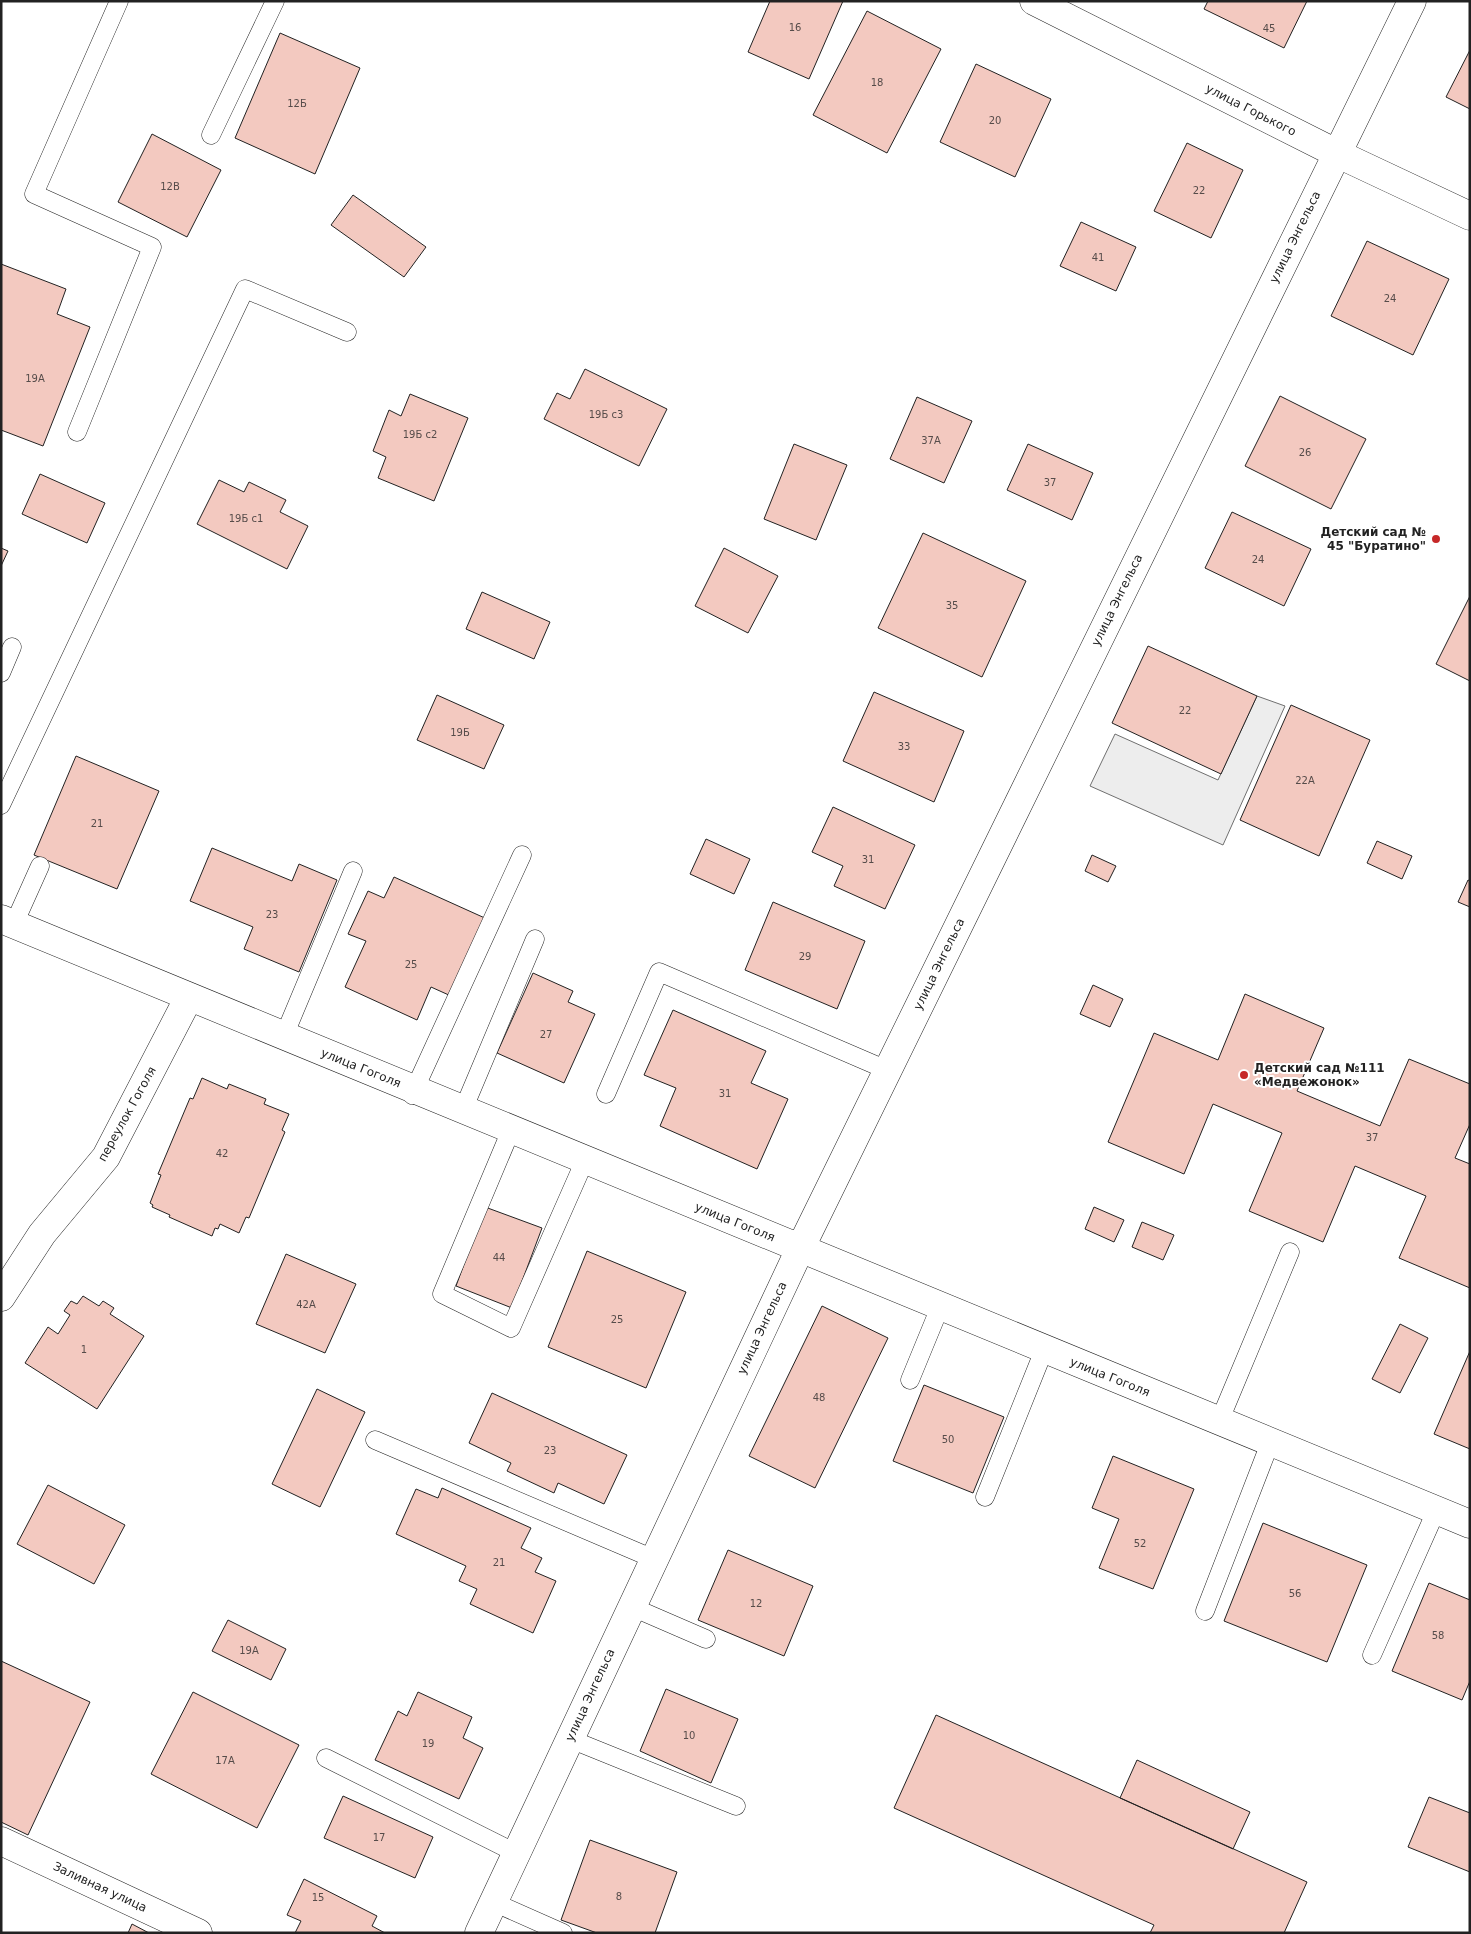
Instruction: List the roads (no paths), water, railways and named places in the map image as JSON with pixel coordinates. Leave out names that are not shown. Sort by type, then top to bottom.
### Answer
[{"type":"street","name":"улица Горького","points":[[1034,1],[1336,153],[1470,216]]},
{"type":"street","name":"улица Энгельса","points":[[479,1933],[800,1249],[1412,1]]},
{"type":"street","name":"улица Гоголя","points":[[7,922],[284,1036],[414,1092],[463,1110],[1470,1524]]},
{"type":"street","name":"переулок Гоголя","points":[[1,1297],[42,1234],[106,1157],[189,997]]},
{"type":"street","name":"Заливная улица","points":[[1,1841],[198,1933]]},
{"type":"lane","points":[[77,432],[152,247],[34,194],[119,1]]},
{"type":"lane","points":[[211,135],[275,1]]},
{"type":"lane","points":[[1,805],[245,289],[347,332]]},
{"type":"lane","points":[[1,673],[12,647]]},
{"type":"lane","points":[[414,1092],[522,855]]},
{"type":"lane","points":[[7,922],[40,866]]},
{"type":"lane","points":[[284,1036],[353,871]]},
{"type":"lane","points":[[463,1110],[535,939]]},
{"type":"lane","points":[[606,1094],[659,972],[887,1070]]},
{"type":"lane","points":[[510,1130],[442,1294],[510,1328],[585,1160]]},
{"type":"lane","points":[[1219,1422],[1290,1252]]},
{"type":"lane","points":[[910,1380],[940,1307]]},
{"type":"lane","points":[[985,1497],[1044,1350]]},
{"type":"lane","points":[[375,1440],[654,1559]]},
{"type":"lane","points":[[1205,1611],[1270,1443]]},
{"type":"lane","points":[[1372,1655],[1436,1511]]},
{"type":"lane","points":[[632,1607],[706,1639]]},
{"type":"lane","points":[[570,1739],[736,1806]]},
{"type":"lane","points":[[326,1758],[516,1853]]},
{"type":"lane","points":[[493,1902],[563,1933]]},
{"type":"place","name":"Детский сад № 45 \"Буратино\"","points":[[1436,539]]},
{"type":"place","name":"Детский сад №111 «Медвежонок»","points":[[1244,1075]]}]
